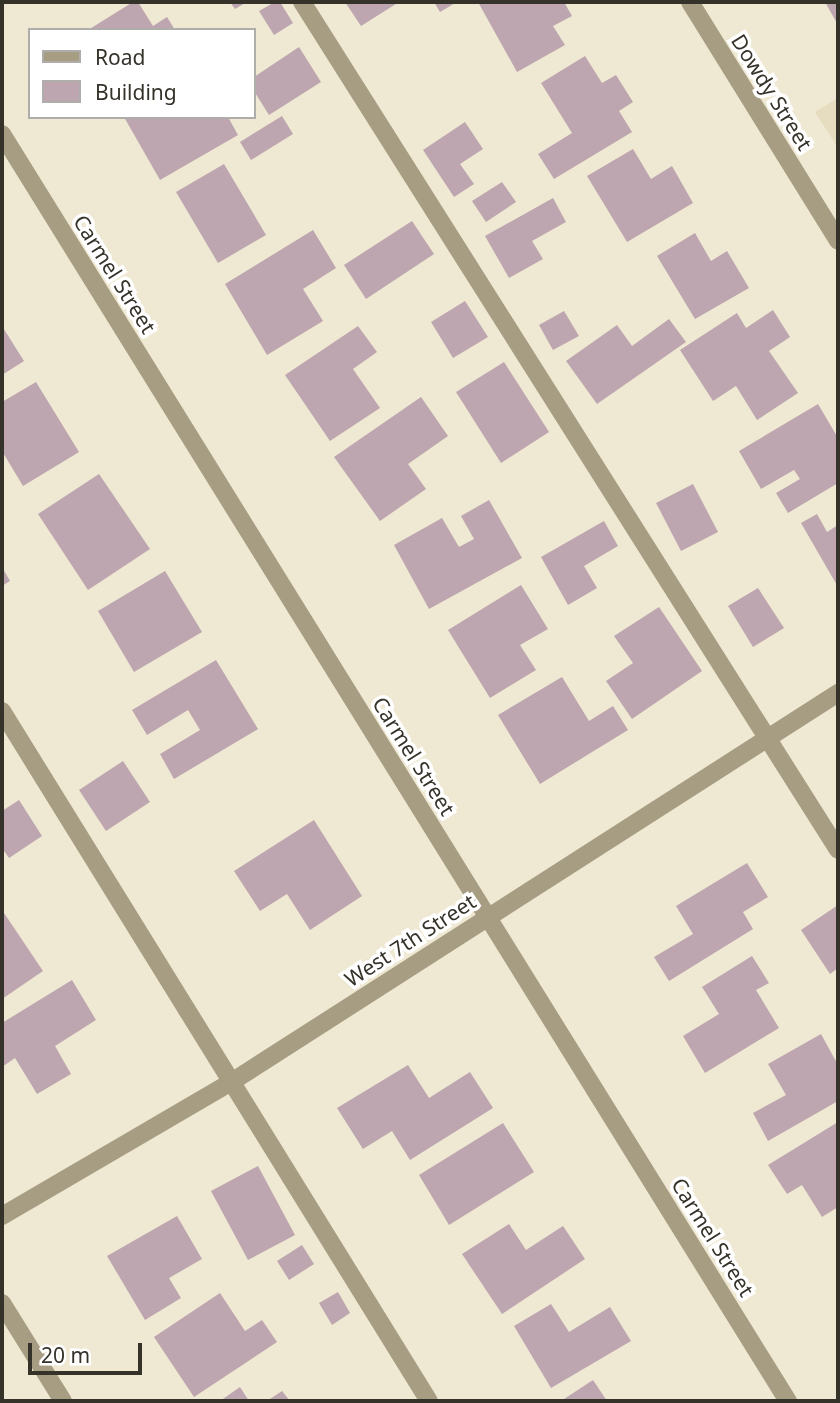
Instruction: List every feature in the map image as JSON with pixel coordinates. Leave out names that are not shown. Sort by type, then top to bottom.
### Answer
[{"type":"street","points":[[302,2],[838,850]]},
{"type":"street","name":"Dowdy Street","points":[[690,2],[838,241]]},
{"type":"street","name":"Carmel Street","points":[[2,134],[788,1401]]},
{"type":"street","name":"West 7th Street","points":[[2,1216],[233,1081],[838,693]]},
{"type":"street","points":[[2,711],[429,1401]]},
{"type":"street","points":[[2,1303],[63,1401]]},
{"type":"shaded area","points":[[838,98],[838,148],[815,112]]},
{"type":"building","points":[[133,2],[138,2],[153,26],[167,17],[174,28],[91,28]]},
{"type":"building","points":[[230,2],[247,2],[235,9]]},
{"type":"building","points":[[280,2],[293,23],[274,35],[259,11]]},
{"type":"building","points":[[345,2],[399,2],[361,26]]},
{"type":"building","points":[[434,2],[457,2],[440,12]]},
{"type":"building","points":[[478,2],[564,2],[572,16],[553,26],[565,45],[517,72]]},
{"type":"building","points":[[825,2],[838,2],[838,25]]},
{"type":"building","points":[[299,47],[321,82],[269,115],[256,94],[256,76]]},
{"type":"building","points":[[585,56],[602,83],[616,75],[633,102],[619,111],[632,132],[554,179],[538,154],[572,133],[541,83]]},
{"type":"building","points":[[282,116],[293,134],[251,160],[240,142]]},
{"type":"building","points":[[125,119],[229,119],[238,135],[160,180]]},
{"type":"building","points":[[465,122],[483,149],[460,164],[474,184],[454,197],[423,150]]},
{"type":"building","points":[[633,149],[651,179],[672,166],[693,203],[627,242],[587,176]]},
{"type":"building","points":[[224,164],[266,235],[218,263],[176,192]]},
{"type":"building","points":[[502,182],[516,202],[486,222],[472,201]]},
{"type":"building","points":[[553,198],[566,222],[532,241],[543,259],[509,278],[485,236]]},
{"type":"building","points":[[412,221],[434,254],[366,299],[344,265]]},
{"type":"building","points":[[313,230],[336,268],[303,289],[323,321],[267,355],[225,284]]},
{"type":"building","points":[[695,233],[711,261],[727,251],[749,288],[695,319],[657,256]]},
{"type":"building","points":[[465,301],[488,337],[453,358],[431,322]]},
{"type":"building","points":[[773,310],[790,337],[769,351],[798,393],[757,420],[736,386],[713,401],[680,350],[737,313],[746,328]]},
{"type":"building","points":[[564,311],[579,336],[553,350],[539,325]]},
{"type":"building","points":[[669,319],[686,342],[597,404],[566,361],[617,325],[632,346]]},
{"type":"building","points":[[2,326],[24,361],[2,375]]},
{"type":"building","points":[[358,326],[377,352],[353,369],[380,408],[330,441],[285,375]]},
{"type":"building","points":[[504,362],[549,432],[501,463],[456,392]]},
{"type":"building","points":[[36,382],[79,452],[23,486],[2,451],[2,402]]},
{"type":"building","points":[[421,397],[448,436],[408,464],[426,489],[380,521],[334,457]]},
{"type":"building","points":[[818,404],[838,438],[838,483],[788,513],[776,493],[800,479],[794,470],[761,489],[739,451]]},
{"type":"building","points":[[99,474],[150,549],[88,590],[38,514]]},
{"type":"building","points":[[693,484],[718,532],[681,551],[656,503]]},
{"type":"building","points":[[489,500],[522,558],[429,609],[394,545],[442,518],[459,547],[474,539],[461,516]]},
{"type":"building","points":[[817,514],[827,532],[838,525],[838,587],[801,523]]},
{"type":"building","points":[[604,521],[618,546],[584,566],[597,588],[568,605],[541,557]]},
{"type":"building","points":[[2,567],[10,581],[2,586]]},
{"type":"building","points":[[165,571],[202,632],[134,672],[98,611]]},
{"type":"building","points":[[521,585],[548,629],[520,645],[536,670],[490,698],[448,630]]},
{"type":"building","points":[[758,588],[784,628],[753,647],[728,606]]},
{"type":"building","points":[[659,607],[702,671],[632,719],[606,681],[633,663],[614,636]]},
{"type":"building","points":[[216,660],[258,729],[174,779],[160,754],[200,730],[188,710],[147,735],[132,710]]},
{"type":"building","points":[[562,677],[589,721],[613,706],[628,730],[540,784],[498,715]]},
{"type":"building","points":[[123,761],[150,802],[106,831],[79,790]]},
{"type":"building","points":[[19,800],[42,836],[9,858],[2,848],[2,811]]},
{"type":"building","points":[[314,820],[362,896],[310,930],[287,894],[260,911],[234,871]]},
{"type":"building","points":[[747,863],[768,897],[743,912],[753,929],[669,981],[654,957],[693,934],[676,906]]},
{"type":"building","points":[[838,905],[838,968],[830,974],[801,930]]},
{"type":"building","points":[[2,910],[43,971],[2,999]]},
{"type":"building","points":[[752,956],[769,983],[756,990],[779,1028],[705,1073],[683,1036],[719,1014],[702,987]]},
{"type":"building","points":[[72,980],[96,1020],[55,1046],[71,1074],[37,1094],[15,1058],[2,1067],[2,1023]]},
{"type":"building","points":[[821,1034],[838,1065],[838,1101],[768,1141],[753,1113],[786,1095],[768,1064]]},
{"type":"building","points":[[408,1065],[429,1098],[470,1072],[493,1108],[410,1160],[392,1131],[363,1149],[337,1108]]},
{"type":"building","points":[[838,1122],[838,1207],[822,1217],[802,1185],[787,1194],[768,1165]]},
{"type":"building","points":[[503,1123],[534,1172],[449,1225],[419,1175]]},
{"type":"building","points":[[258,1166],[295,1235],[248,1260],[211,1191]]},
{"type":"building","points":[[177,1216],[202,1259],[169,1278],[181,1298],[145,1320],[107,1256]]},
{"type":"building","points":[[509,1224],[526,1250],[563,1226],[585,1259],[502,1314],[462,1254]]},
{"type":"building","points":[[302,1245],[314,1264],[289,1280],[277,1261]]},
{"type":"building","points":[[338,1292],[350,1313],[332,1325],[319,1303]]},
{"type":"building","points":[[220,1293],[245,1331],[262,1320],[277,1342],[194,1397],[154,1337]]},
{"type":"building","points":[[551,1304],[569,1332],[610,1307],[631,1341],[551,1388],[514,1326]]},
{"type":"building","points":[[593,1380],[607,1401],[561,1401]]},
{"type":"building","points":[[240,1387],[249,1401],[220,1401]]},
{"type":"building","points":[[282,1391],[290,1401],[267,1401]]}]
